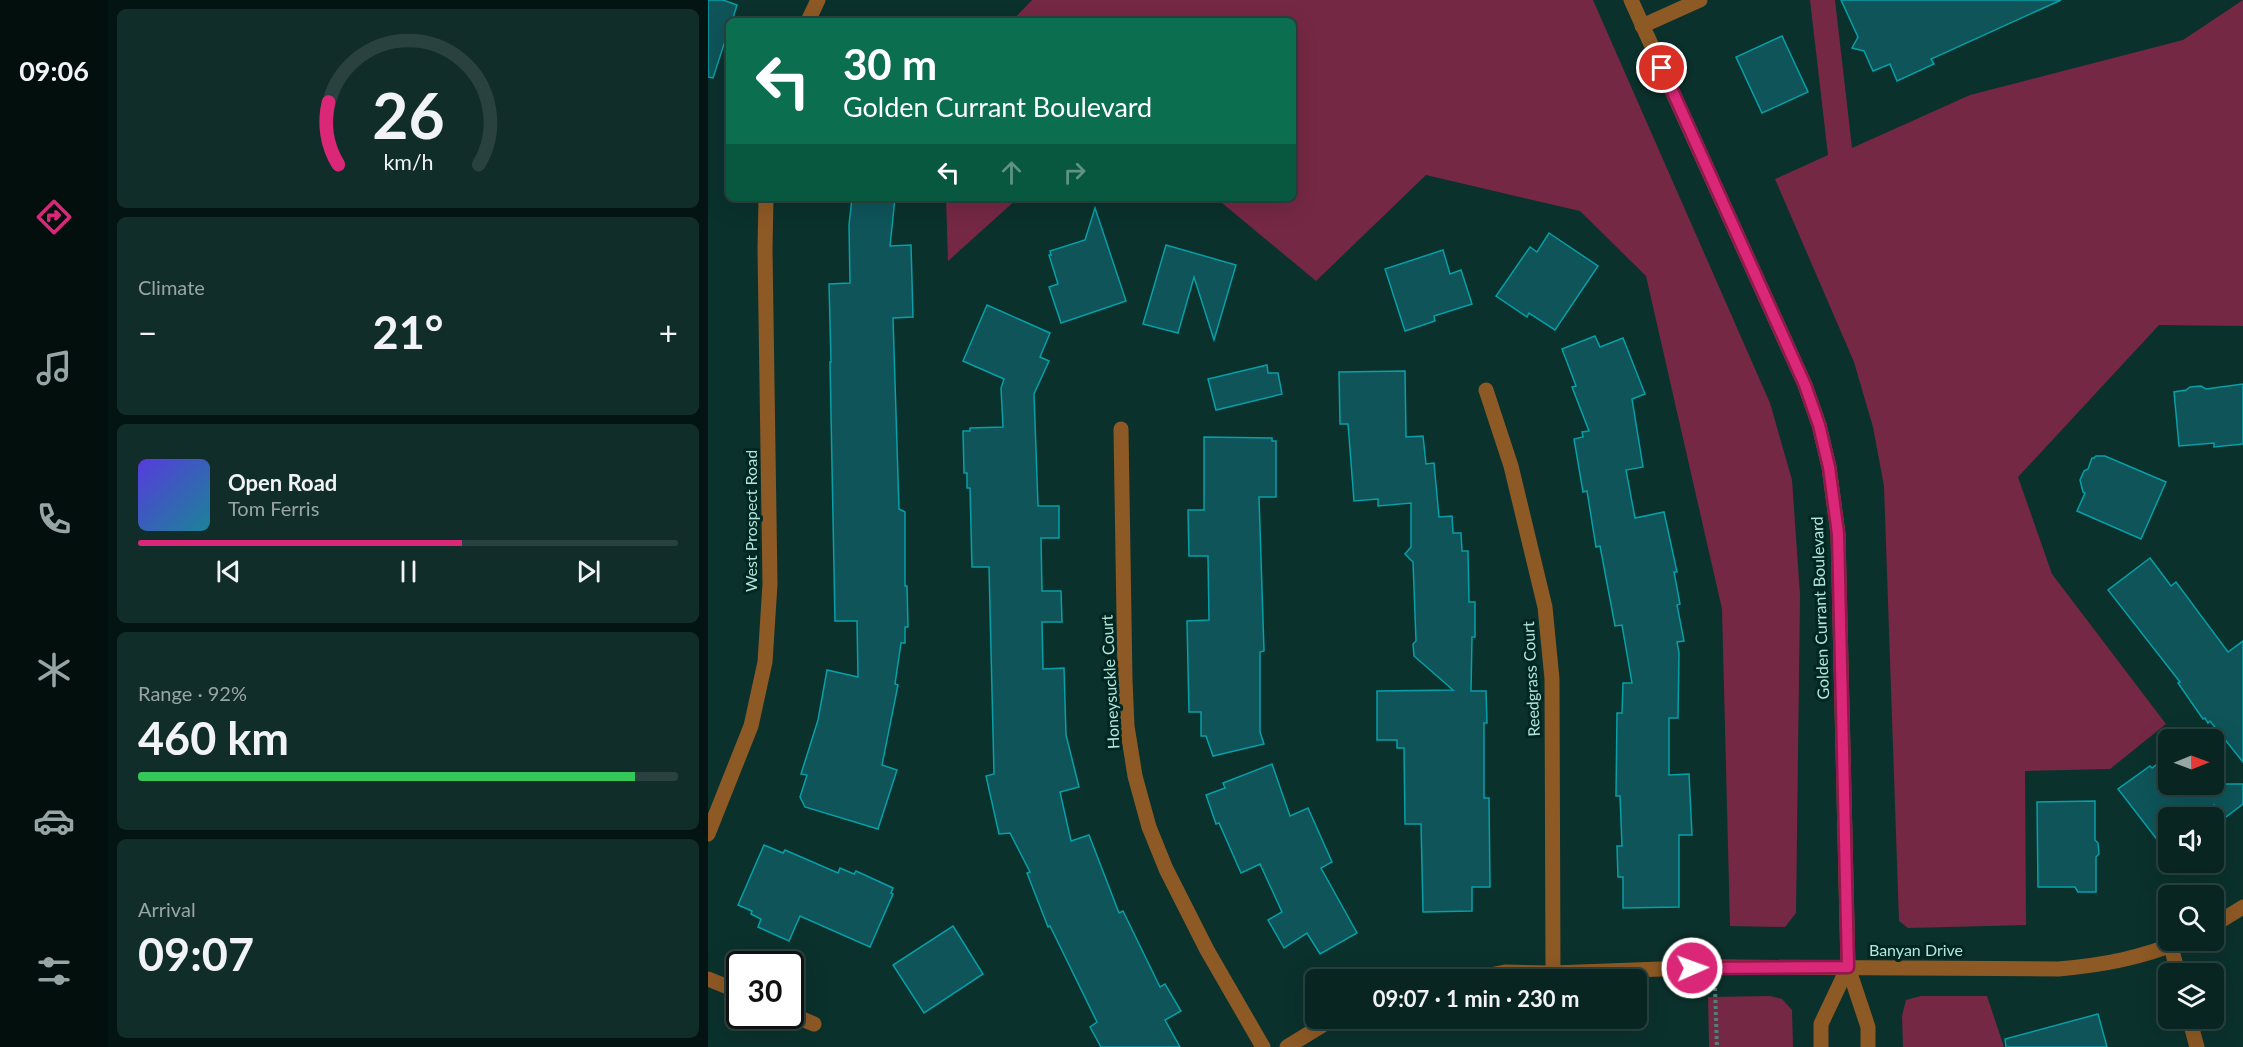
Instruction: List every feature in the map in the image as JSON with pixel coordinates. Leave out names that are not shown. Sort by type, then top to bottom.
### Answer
[{"type":"street","points":[[809,18],[818,0]]},
{"type":"street","name":"Golden Currant Boulevard","points":[[1631,0],[1805,385],[1819,425],[1829,467],[1838,534],[1848,967],[1868,1027],[1868,1047]]},
{"type":"street","points":[[1642,26],[1700,0]]},
{"type":"street","name":"West Prospect Road","points":[[708,834],[750,726],[765,662],[770,584],[766,201]]},
{"type":"street","name":"Reedgrass Court","points":[[1486,390],[1511,466],[1545,607],[1552,679],[1552,969]]},
{"type":"street","name":"Honeysuckle Court","points":[[1120,429],[1125,680],[1127,726],[1135,776],[1149,827],[1166,869],[1207,950],[1263,1047]]},
{"type":"street","points":[[2224,918],[2243,906]]},
{"type":"street","name":"Banyan Drive","points":[[1647,970],[1715,967],[2058,969],[2105,965],[2158,951]]},
{"type":"street","name":"Golden Currant Boulevard","points":[[1821,1047],[1821,1024],[1848,967]]},
{"type":"street","points":[[708,979],[726,986]]},
{"type":"street","points":[[804,1020],[814,1024]]},
{"type":"street","points":[[1287,1047],[1316,1029]]},
{"type":"street","points":[[2192,1029],[2197,1047]]},
{"type":"path","points":[[1715,967],[1717,1047]]},
{"type":"shaded area","points":[[1032,0],[1593,0],[1770,403],[1792,480],[1800,595],[1796,913],[1785,927],[1730,926],[1722,609],[1646,276],[1580,211],[1426,175],[1316,281],[1220,201],[1296,201],[1296,18],[1015,18]]},
{"type":"shaded area","points":[[1810,0],[1835,0],[1852,148],[1970,95],[2183,40],[2243,0],[2243,326],[2159,325],[2018,477],[2052,574],[2166,724],[2110,769],[2025,771],[2026,925],[1908,928],[1899,921],[1884,486],[1873,427],[1854,362],[1775,179],[1828,155]]},
{"type":"shaded area","points":[[946,201],[1015,201],[948,261]]},
{"type":"shaded area","points":[[1770,996],[1782,999],[1792,1010],[1793,1047],[1709,1047],[1708,997]]},
{"type":"shaded area","points":[[1921,996],[1987,996],[2004,1047],[1903,1047],[1902,1016],[1906,1000]]},
{"type":"building","points":[[708,0],[723,0],[737,5],[733,18],[726,18],[726,38],[713,78],[708,77]]},
{"type":"building","points":[[1841,0],[2061,0],[1931,59],[1934,64],[1897,81],[1890,64],[1873,71],[1864,51],[1852,48],[1858,37]]},
{"type":"building","points":[[1782,36],[1808,92],[1762,113],[1736,57]]},
{"type":"building","points":[[852,201],[895,201],[890,246],[911,245],[913,317],[893,318],[899,509],[905,512],[905,586],[907,586],[908,627],[905,627],[905,643],[901,643],[895,684],[898,685],[882,765],[897,770],[878,829],[805,807],[800,797],[807,775],[801,774],[818,720],[827,670],[858,677],[857,621],[835,621],[829,284],[850,283],[849,225]]},
{"type":"building","points":[[1095,208],[1126,301],[1061,323],[1049,287],[1058,284],[1049,255],[1051,255],[1050,251],[1085,240]]},
{"type":"building","points":[[1549,233],[1598,266],[1555,330],[1529,313],[1527,317],[1496,296],[1530,247],[1537,252]]},
{"type":"building","points":[[1166,245],[1236,265],[1214,340],[1194,277],[1178,333],[1143,324]]},
{"type":"building","points":[[1443,250],[1450,274],[1461,270],[1472,304],[1434,316],[1435,321],[1405,331],[1385,269]]},
{"type":"building","points":[[987,305],[1050,333],[1040,357],[1049,361],[1034,394],[1038,506],[1059,506],[1059,538],[1041,538],[1042,591],[1061,591],[1062,622],[1042,622],[1043,669],[1064,668],[1066,735],[1079,787],[1060,792],[1071,841],[1089,835],[1119,913],[1123,911],[1160,987],[1165,984],[1181,1011],[1165,1020],[1180,1047],[1101,1047],[1090,1027],[1097,1022],[1050,926],[1048,927],[1027,873],[1030,872],[1010,833],[999,834],[986,776],[994,774],[989,567],[972,567],[970,488],[967,488],[967,473],[964,473],[963,431],[970,431],[970,428],[1003,427],[1001,388],[1004,379],[963,361]]},
{"type":"building","points":[[1595,336],[1600,347],[1623,338],[1645,394],[1632,399],[1643,467],[1626,470],[1635,518],[1664,512],[1677,572],[1674,572],[1680,604],[1677,605],[1684,641],[1677,642],[1679,653],[1678,718],[1669,718],[1669,775],[1689,774],[1692,835],[1679,835],[1679,907],[1623,908],[1623,877],[1618,877],[1617,846],[1622,846],[1620,796],[1616,796],[1617,713],[1622,713],[1623,683],[1632,683],[1622,625],[1615,626],[1600,546],[1596,547],[1587,491],[1583,492],[1574,439],[1583,437],[1582,432],[1589,431],[1572,387],[1576,386],[1562,349]]},
{"type":"building","points":[[1267,365],[1268,373],[1278,373],[1282,394],[1216,410],[1208,379]]},
{"type":"building","points":[[1405,371],[1406,437],[1423,436],[1426,464],[1434,463],[1439,517],[1452,516],[1453,533],[1461,533],[1462,551],[1468,551],[1469,602],[1475,602],[1471,691],[1486,691],[1484,798],[1489,798],[1490,887],[1472,887],[1472,911],[1423,912],[1421,824],[1405,824],[1404,748],[1397,748],[1397,740],[1377,740],[1377,691],[1453,690],[1414,656],[1413,644],[1416,641],[1413,562],[1405,554],[1411,547],[1411,503],[1378,506],[1378,499],[1354,501],[1348,424],[1340,424],[1339,372]]},
{"type":"building","points":[[2243,384],[2243,444],[2214,447],[2214,443],[2179,446],[2174,392],[2190,387],[2201,386],[2206,389]]},
{"type":"building","points":[[1204,437],[1272,438],[1272,441],[1276,441],[1276,497],[1259,497],[1264,651],[1260,652],[1260,732],[1264,744],[1213,756],[1206,736],[1201,736],[1201,712],[1189,712],[1187,621],[1209,620],[1208,556],[1189,556],[1188,510],[1204,510]]},
{"type":"building","points":[[2105,456],[2166,482],[2141,539],[2077,511],[2085,493],[2080,480],[2092,458]]},
{"type":"building","points":[[2150,558],[2171,586],[2176,582],[2228,652],[2243,641],[2243,762],[2224,738],[2224,729],[2216,729],[2210,721],[2208,723],[2205,718],[2203,719],[2178,683],[2180,682],[2108,590]]},
{"type":"building","points":[[2158,763],[2158,795],[2224,795],[2224,784],[2243,784],[2243,804],[2224,818],[2224,807],[2214,807],[2214,805],[2211,807],[2158,807],[2158,841],[2118,789],[2150,766],[2152,768]]},
{"type":"building","points":[[1272,764],[1290,816],[1308,808],[1332,862],[1321,868],[1357,933],[1320,954],[1307,933],[1284,948],[1268,920],[1282,912],[1260,864],[1241,873],[1219,823],[1216,824],[1206,795],[1225,788],[1223,783]]},
{"type":"building","points":[[2095,801],[2095,840],[2098,843],[2099,854],[2096,857],[2096,892],[2078,892],[2075,887],[2038,887],[2037,802]]},
{"type":"building","points":[[764,845],[783,853],[785,850],[838,873],[840,868],[854,874],[856,871],[893,888],[891,893],[893,894],[870,947],[800,916],[789,941],[758,927],[761,919],[751,914],[752,911],[738,905]]},
{"type":"building","points":[[953,926],[983,974],[924,1013],[893,965]]},
{"type":"building","points":[[2098,1014],[2107,1047],[2006,1047],[2005,1039]]},
{"type":"route","points":[[1662,68],[1805,385],[1819,425],[1829,467],[1838,534],[1848,967],[1692,968]]}]
